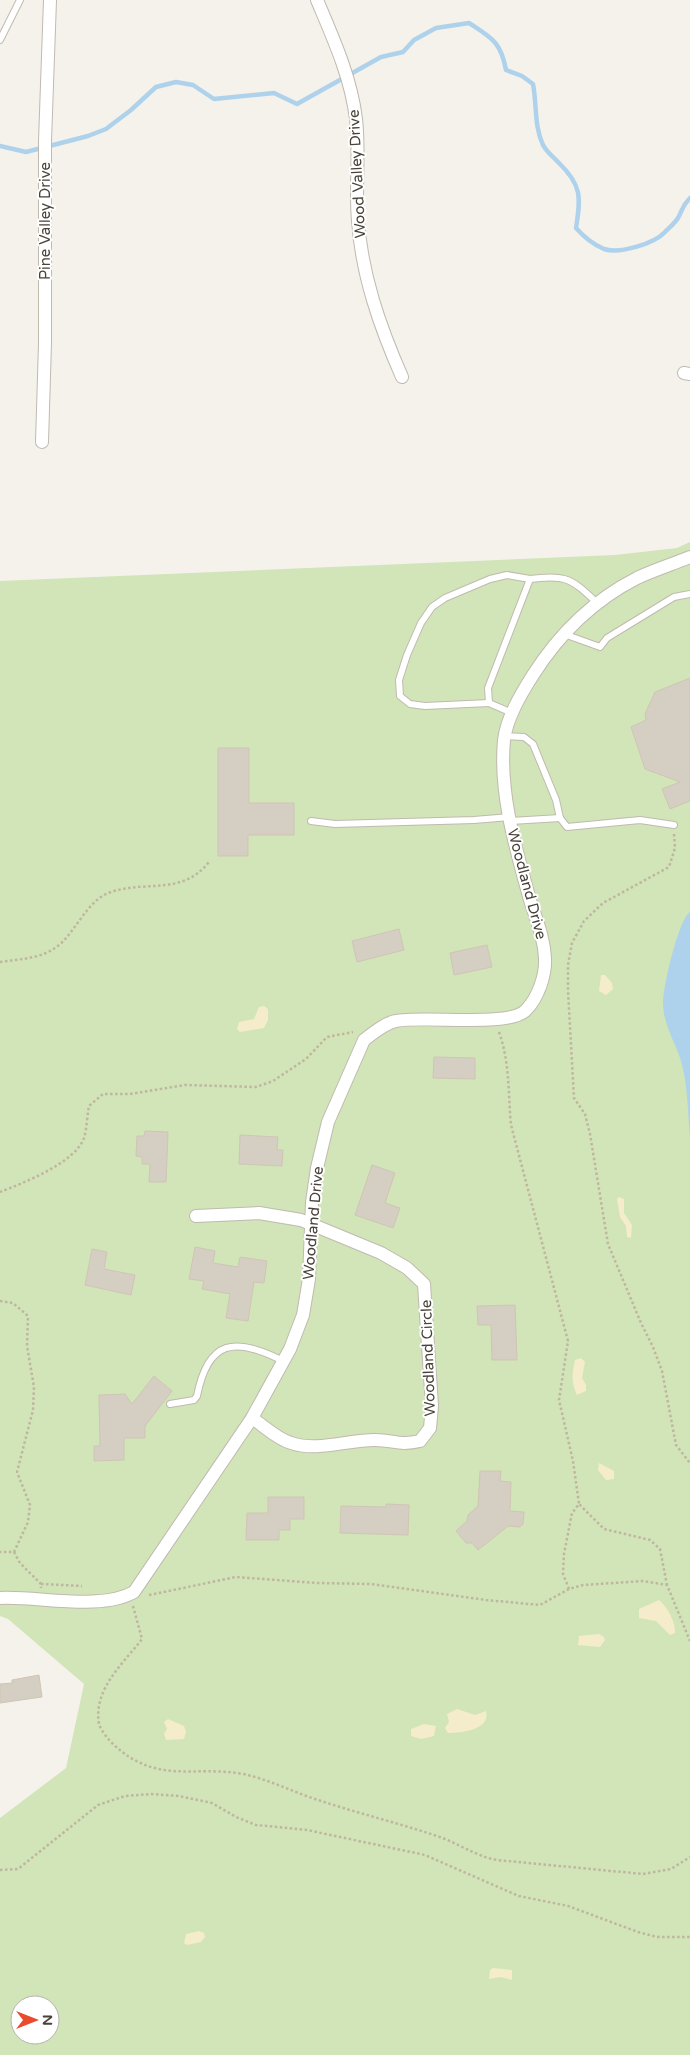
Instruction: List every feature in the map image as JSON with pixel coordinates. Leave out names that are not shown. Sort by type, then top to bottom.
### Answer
[{"type":"street","name":"Pine Valley Drive","points":[[42,442],[46,343],[45,141],[50,0]]},
{"type":"street","name":"Wood Valley Drive","points":[[317,0],[346,74],[356,118],[358,220],[370,293],[380,327],[402,377]]},
{"type":"street","name":"Woodland Drive","points":[[0,1598],[114,1601],[134,1592],[252,1418],[283,1361],[303,1315],[311,1260],[311,1224],[317,1168],[328,1122],[364,1040],[394,1021],[418,1018],[495,1020],[520,1015],[526,1011],[535,997],[543,976],[546,960],[543,938],[520,863],[510,819],[504,776],[505,736],[512,713],[546,654],[597,603],[637,578],[690,557]]},
{"type":"street","points":[[196,1216],[259,1214],[282,1216],[311,1224]]},
{"type":"street","name":"Woodland Circle","points":[[252,1418],[288,1442],[301,1446],[377,1440],[403,1445],[420,1441],[430,1428],[432,1406],[424,1284],[407,1268],[381,1253],[311,1224]]},
{"type":"lane","points":[[0,40],[20,0]]},
{"type":"lane","points":[[512,713],[489,703],[425,706],[410,704],[400,696],[399,680],[421,623],[432,607],[445,598],[490,579],[507,575],[530,579],[551,576],[574,582],[597,603]]},
{"type":"lane","points":[[489,703],[488,688],[530,579]]},
{"type":"lane","points":[[564,634],[600,647],[607,638],[674,597],[690,594]]},
{"type":"lane","points":[[505,736],[524,736],[533,744],[556,800],[560,818],[567,827],[640,820],[674,825]]},
{"type":"lane","points":[[311,821],[334,824],[560,818]]},
{"type":"lane","points":[[170,1404],[194,1400],[197,1396],[205,1365],[220,1350],[241,1347],[283,1361]]},
{"type":"path","points":[[674,825],[675,848],[669,867],[610,899],[584,921],[572,943],[568,965],[568,991],[574,1098],[585,1114],[590,1134],[608,1244],[662,1371],[676,1445],[690,1462]]},
{"type":"path","points":[[0,962],[36,957],[57,947],[93,904],[109,892],[134,887],[167,886],[186,881],[201,872],[209,862]]},
{"type":"path","points":[[495,1020],[507,1058],[511,1125],[568,1341],[558,1400],[573,1460],[579,1504],[604,1530],[650,1540],[660,1549],[667,1586],[690,1641]]},
{"type":"path","points":[[0,1192],[33,1179],[67,1158],[84,1139],[89,1106],[103,1094],[130,1094],[185,1085],[256,1087],[273,1081],[306,1059],[327,1036],[341,1032],[374,1032]]},
{"type":"path","points":[[0,1301],[13,1303],[28,1316],[27,1346],[34,1387],[33,1410],[16,1472],[30,1505],[28,1522],[14,1552]]},
{"type":"path","points":[[569,1589],[563,1574],[564,1554],[572,1513],[579,1504]]},
{"type":"path","points":[[0,1552],[14,1552]]},
{"type":"path","points":[[14,1552],[20,1563],[41,1584],[82,1586]]},
{"type":"path","points":[[142,1597],[207,1581],[236,1577],[317,1583],[371,1584],[486,1600],[540,1605],[569,1589],[643,1581],[667,1586]]},
{"type":"path","points":[[40,1598],[41,1584]]},
{"type":"path","points":[[137,1601],[133,1606],[142,1639],[123,1664],[111,1675],[100,1700],[99,1725],[110,1741],[125,1755],[145,1766],[163,1772],[244,1774],[316,1800],[439,1837],[489,1859],[642,1874],[671,1869],[690,1857]]},
{"type":"path","points":[[0,1870],[18,1869],[98,1805],[125,1796],[151,1794],[212,1803],[236,1817],[256,1824],[306,1830],[425,1855],[518,1896],[568,1906],[647,1934],[690,1937]]},
{"type":"green space","points":[[690,542],[690,2055],[0,2055],[0,1818],[66,1768],[84,1684],[8,1619],[0,1616],[0,581],[615,555],[677,548]]},
{"type":"sand","points":[[601,975],[605,975],[612,983],[613,989],[606,995],[599,991]]},
{"type":"sand","points":[[264,1006],[268,1009],[268,1020],[264,1028],[240,1032],[237,1029],[239,1022],[254,1019],[259,1007]]},
{"type":"sand","points":[[619,1197],[624,1199],[624,1213],[632,1225],[631,1238],[627,1237],[626,1226],[620,1217],[617,1199]]},
{"type":"sand","points":[[581,1358],[585,1362],[582,1378],[586,1385],[586,1391],[577,1395],[573,1382],[573,1373],[575,1360]]},
{"type":"sand","points":[[599,1463],[614,1471],[614,1479],[606,1480],[598,1470]]},
{"type":"sand","points":[[659,1600],[668,1610],[674,1624],[675,1633],[670,1635],[656,1621],[639,1618],[639,1609]]},
{"type":"sand","points":[[599,1634],[605,1640],[600,1647],[578,1645],[579,1636]]},
{"type":"sand","points":[[457,1709],[475,1715],[486,1711],[486,1717],[480,1726],[474,1729],[448,1733],[445,1728],[449,1722],[447,1714]]},
{"type":"sand","points":[[168,1719],[184,1726],[186,1732],[184,1739],[166,1740],[164,1734],[167,1729],[164,1722]]},
{"type":"sand","points":[[424,1724],[436,1726],[434,1736],[421,1739],[411,1736],[411,1729]]},
{"type":"sand","points":[[199,1931],[204,1933],[205,1937],[201,1942],[187,1945],[184,1943],[186,1934]]},
{"type":"sand","points":[[493,1968],[512,1970],[512,1980],[501,1977],[489,1979],[490,1970]]},
{"type":"water","points":[[690,912],[690,1138],[685,1077],[681,1061],[668,1029],[663,1003],[668,970],[676,940],[685,918]]},
{"type":"building","points":[[690,678],[690,801],[670,809],[662,789],[680,782],[645,769],[631,727],[646,720],[645,714],[655,692]]},
{"type":"building","points":[[218,748],[249,748],[249,803],[294,803],[294,835],[248,835],[248,856],[218,856]]},
{"type":"building","points":[[399,929],[404,950],[357,962],[352,941]]},
{"type":"building","points":[[487,945],[492,967],[454,975],[450,953]]},
{"type":"building","points":[[434,1057],[475,1058],[475,1079],[433,1078]]},
{"type":"building","points":[[145,1131],[168,1132],[166,1182],[149,1182],[150,1164],[142,1164],[142,1157],[136,1156],[137,1136],[144,1136]]},
{"type":"building","points":[[240,1135],[278,1137],[277,1150],[283,1150],[282,1166],[239,1164]]},
{"type":"building","points":[[372,1165],[395,1173],[385,1203],[400,1208],[393,1228],[355,1215]]},
{"type":"building","points":[[195,1247],[215,1251],[213,1263],[238,1267],[240,1257],[267,1261],[264,1283],[254,1282],[248,1321],[226,1318],[230,1294],[202,1289],[204,1281],[189,1279]]},
{"type":"building","points":[[92,1249],[107,1252],[104,1269],[135,1275],[131,1295],[85,1285]]},
{"type":"building","points":[[515,1305],[517,1360],[492,1360],[491,1325],[478,1325],[477,1306]]},
{"type":"building","points":[[154,1376],[172,1391],[145,1426],[145,1438],[124,1438],[124,1460],[94,1461],[94,1446],[100,1446],[99,1395],[125,1394],[132,1404]]},
{"type":"building","points":[[480,1471],[501,1471],[500,1481],[511,1482],[510,1511],[524,1512],[523,1524],[520,1527],[508,1526],[478,1550],[472,1543],[466,1543],[456,1531],[467,1521],[468,1515],[478,1506]]},
{"type":"building","points":[[268,1497],[304,1497],[304,1519],[290,1519],[290,1530],[279,1530],[279,1540],[246,1540],[247,1513],[268,1513]]},
{"type":"building","points":[[386,1504],[409,1505],[408,1535],[340,1533],[341,1506],[386,1507]]},
{"type":"building","points":[[39,1675],[42,1697],[0,1703],[0,1684],[12,1683],[12,1680]]},
{"type":"waterway","points":[[0,146],[26,152],[88,136],[106,129],[131,110],[156,87],[176,82],[193,85],[214,99],[274,93],[297,104],[381,57],[403,52],[414,40],[436,28],[469,23],[489,37],[498,47],[506,70],[522,76],[533,84],[540,138],[546,149],[566,170],[576,185],[579,200],[576,228],[588,240],[604,249],[610,250],[627,249],[645,244],[660,236],[672,225],[690,198]]}]
